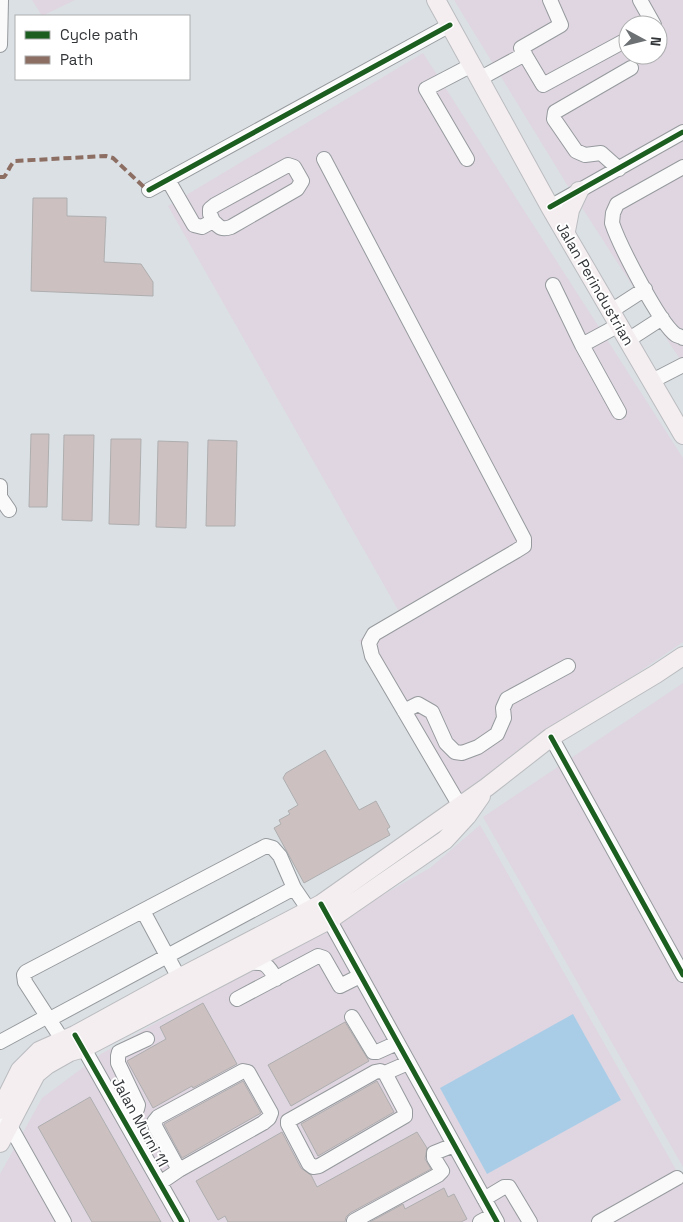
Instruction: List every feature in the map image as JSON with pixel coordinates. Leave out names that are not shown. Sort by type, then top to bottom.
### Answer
[{"type":"main road","name":"Jalan Perindustrian","points":[[436,0],[550,207],[566,231],[683,435]]},
{"type":"main road","points":[[566,231],[570,210],[579,191]]},
{"type":"main road","points":[[0,1143],[5,1124],[36,1074],[73,1044],[179,978],[315,907],[463,811],[487,787],[551,737],[683,656]]},
{"type":"main road","points":[[0,1110],[20,1070],[39,1051],[73,1044],[248,963],[329,920],[445,840],[463,811]]},
{"type":"street","points":[[0,45],[1,0]]},
{"type":"street","points":[[550,0],[562,26],[521,48],[543,85],[618,44]]},
{"type":"street","points":[[640,0],[648,15]]},
{"type":"street","points":[[149,190],[450,25]]},
{"type":"street","points":[[467,159],[426,89],[525,54]]},
{"type":"street","points":[[619,169],[601,153],[585,155],[576,151],[554,119],[554,114],[631,68]]},
{"type":"street","points":[[550,207],[683,132]]},
{"type":"street","points":[[324,159],[524,539],[524,546],[516,552],[374,634],[369,643],[372,656],[463,811]]},
{"type":"street","points":[[288,165],[294,167],[302,182],[298,189],[231,227],[220,228],[213,221],[210,209],[215,205],[288,165]]},
{"type":"street","points":[[683,167],[617,204],[612,213],[614,229],[644,289],[662,318],[676,335],[683,338]]},
{"type":"street","points":[[168,180],[194,225],[202,227],[213,221]]},
{"type":"street","points":[[552,285],[619,412]]},
{"type":"street","points":[[582,345],[615,318],[644,289]]},
{"type":"street","points":[[628,340],[662,318]]},
{"type":"street","points":[[652,381],[683,365]]},
{"type":"street","points":[[0,486],[0,497],[9,510]]},
{"type":"street","points":[[404,711],[418,704],[432,712],[446,743],[455,752],[462,753],[497,734],[504,718],[502,708],[507,699],[568,666]]},
{"type":"street","points":[[551,737],[683,975]]},
{"type":"street","points":[[179,978],[143,911],[266,846],[274,848],[280,856],[294,888],[329,920],[495,1218],[480,1222]]},
{"type":"street","points":[[0,1042],[168,956],[294,888]]},
{"type":"street","name":"Jalan Murni 11","points":[[143,911],[26,972],[24,975],[25,982],[49,1018],[73,1044],[124,1119],[182,1222]]},
{"type":"street","points":[[238,999],[318,956],[324,958],[340,986],[360,976]]},
{"type":"street","points":[[248,963],[268,965],[276,978]]},
{"type":"street","points":[[352,1017],[373,1052],[377,1052],[397,1042]]},
{"type":"street","points":[[124,1119],[137,1109],[138,1105],[118,1063],[118,1056],[120,1052],[148,1038]]},
{"type":"street","points":[[385,1073],[408,1063]]},
{"type":"street","points":[[380,1070],[385,1073],[405,1111],[405,1116],[319,1166],[313,1167],[309,1164],[288,1121],[375,1072],[380,1070]]},
{"type":"street","points":[[160,1183],[179,1170],[264,1123],[269,1118],[271,1113],[248,1072],[243,1071],[158,1117],[154,1122],[179,1170]]},
{"type":"street","points":[[5,1124],[64,1222]]},
{"type":"street","points":[[354,1221],[438,1175],[442,1170],[434,1158],[434,1153],[454,1145]]},
{"type":"street","points":[[599,1222],[677,1178]]},
{"type":"street","points":[[484,1200],[504,1187],[509,1187],[530,1222]]},
{"type":"shaded area","points":[[32,0],[75,0],[44,15],[41,15]]},
{"type":"shaded area","points":[[454,0],[683,0],[683,364],[566,183]]},
{"type":"shaded area","points":[[423,53],[683,458],[683,642],[454,799],[359,640],[401,615],[168,206]]},
{"type":"shaded area","points":[[683,683],[683,1167],[483,817]]},
{"type":"shaded area","points":[[480,825],[683,1182],[683,1222],[0,1222],[0,1174],[42,1098],[101,1054],[430,868]]},
{"type":"shaded area","points":[[573,1014],[621,1100],[487,1174],[440,1088]]},
{"type":"building","points":[[33,198],[67,198],[67,216],[106,217],[104,262],[141,264],[153,282],[153,296],[31,291]]},
{"type":"building","points":[[31,434],[49,434],[47,507],[29,507]]},
{"type":"building","points":[[64,435],[94,435],[92,521],[62,520]]},
{"type":"building","points":[[111,439],[141,439],[139,525],[109,524]]},
{"type":"building","points":[[208,440],[237,441],[235,526],[206,526]]},
{"type":"building","points":[[158,441],[188,442],[186,528],[156,527]]},
{"type":"building","points":[[325,750],[359,810],[376,801],[390,827],[387,829],[390,835],[304,883],[274,828],[281,824],[279,820],[290,814],[288,811],[298,805],[283,778],[286,773]]},
{"type":"building","points":[[203,1003],[237,1064],[153,1108],[127,1061],[166,1039],[160,1027]]},
{"type":"building","points":[[345,1022],[369,1061],[291,1106],[268,1065]]},
{"type":"building","points":[[243,1081],[261,1113],[182,1158],[164,1124]]},
{"type":"building","points":[[377,1081],[394,1112],[318,1156],[301,1124]]},
{"type":"building","points":[[90,1097],[161,1222],[92,1222],[38,1127]]},
{"type":"building","points":[[282,1132],[301,1168],[311,1175],[317,1187],[417,1132],[427,1148],[425,1159],[431,1169],[350,1213],[346,1217],[345,1222],[228,1222],[225,1216],[218,1220],[196,1181]]},
{"type":"building","points":[[444,1188],[448,1197],[454,1194],[467,1219],[461,1222],[370,1222],[403,1204],[405,1209]]},
{"type":"marked path","points":[[0,177],[4,177],[15,161],[106,156],[113,158],[149,190]]},
{"type":"cycle path","points":[[149,190],[450,25]]},
{"type":"cycle path","points":[[550,207],[683,132]]},
{"type":"cycle path","points":[[551,737],[683,975]]},
{"type":"cycle path","points":[[321,904],[497,1222]]},
{"type":"cycle path","points":[[75,1035],[182,1222]]}]
